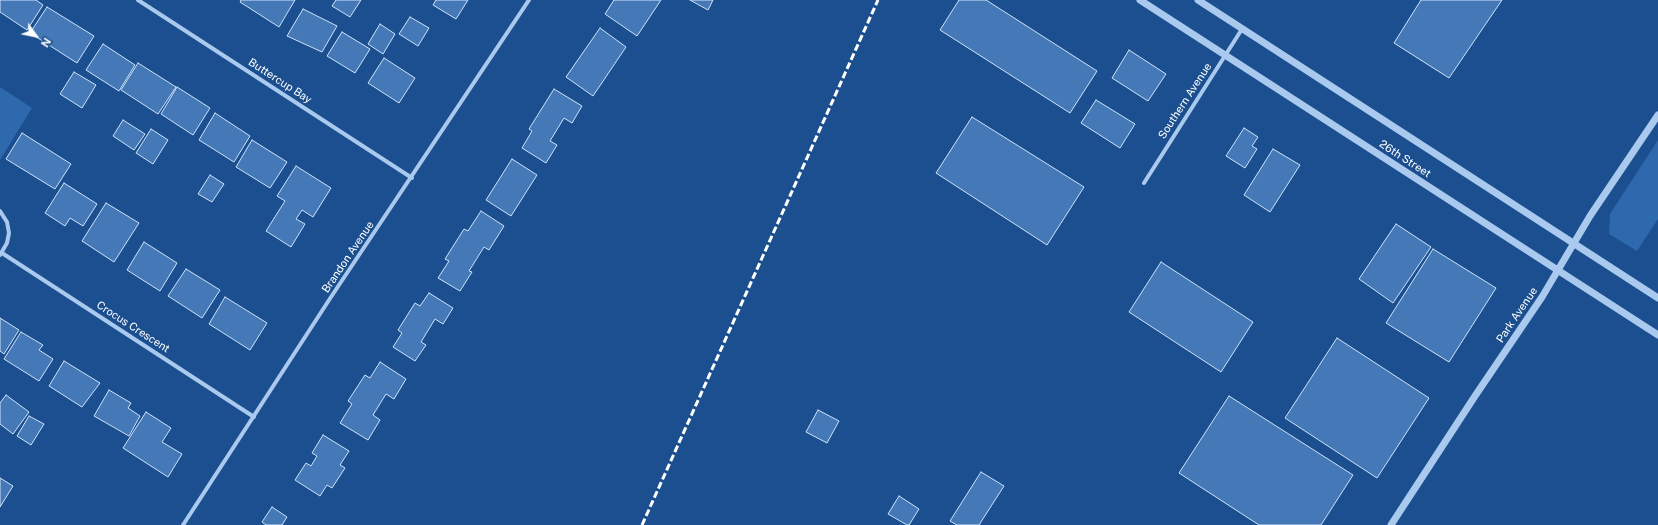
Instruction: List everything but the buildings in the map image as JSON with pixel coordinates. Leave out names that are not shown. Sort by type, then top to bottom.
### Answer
[{"type":"street","name":"Buttercup Bay","points":[[138,0],[412,178]]},
{"type":"street","name":"Brandon Avenue","points":[[183,525],[331,297],[412,178],[529,0]]},
{"type":"street","name":"26th Street","points":[[1140,0],[1658,336]]},
{"type":"street","name":"26th Street","points":[[1198,0],[1658,298]]},
{"type":"street","name":"Southern Avenue","points":[[1144,183],[1242,29]]},
{"type":"street","name":"Park Avenue","points":[[1391,525],[1558,271],[1590,216],[1658,115]]},
{"type":"street","points":[[0,211],[7,222],[9,233],[7,243],[1,254]]},
{"type":"street","name":"Crocus Crescent","points":[[1,254],[254,417]]},
{"type":"shaded area","points":[[0,87],[32,108],[0,160]]},
{"type":"shaded area","points":[[1658,140],[1658,219],[1637,251],[1609,234],[1610,214]]},
{"type":"railway","points":[[642,525],[878,0]]}]
